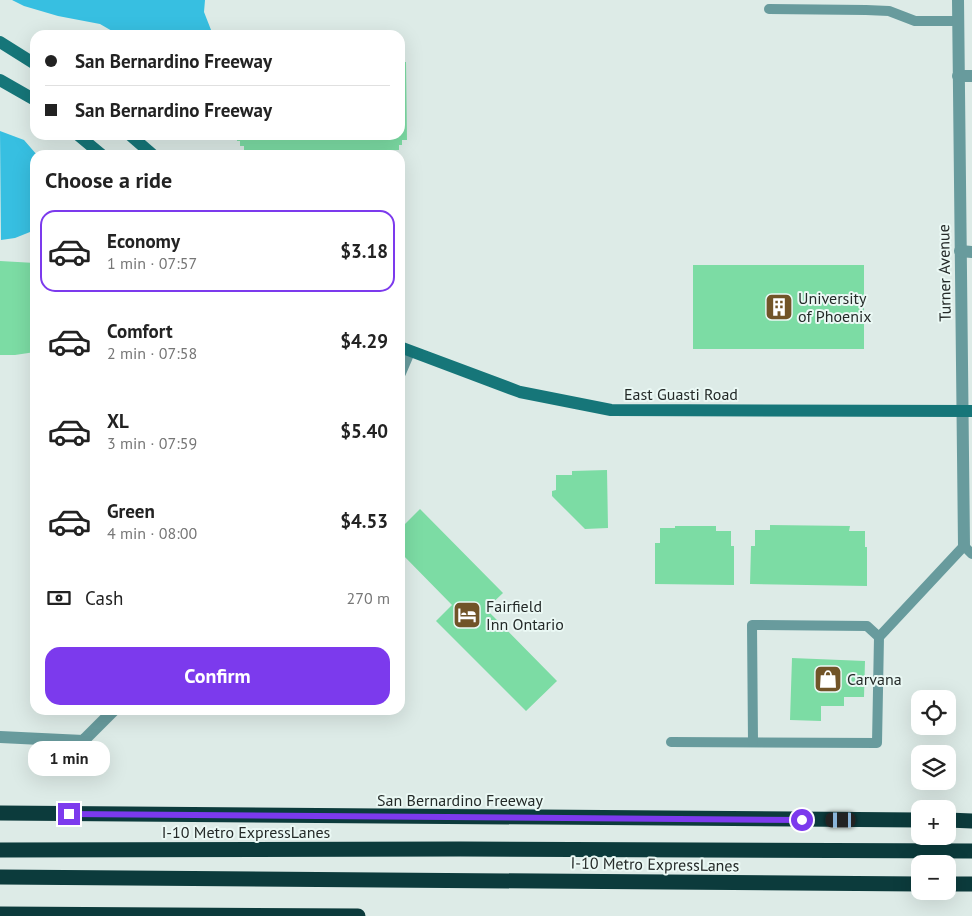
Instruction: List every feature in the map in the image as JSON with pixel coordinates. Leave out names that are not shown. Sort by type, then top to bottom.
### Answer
[{"type":"highway","name":"San Bernardino Freeway","points":[[0,813],[911,820]]},
{"type":"highway","points":[[956,820],[972,820]]},
{"type":"highway","name":"I-10 Metro ExpressLanes","points":[[0,850],[972,851]]},
{"type":"highway","name":"I-10 Metro ExpressLanes","points":[[0,877],[911,884]]},
{"type":"highway","points":[[956,884],[972,884]]},
{"type":"highway","points":[[0,914],[358,916]]},
{"type":"main road","points":[[0,42],[30,61]]},
{"type":"main road","points":[[0,80],[30,97]]},
{"type":"main road","points":[[84,140],[96,150]]},
{"type":"main road","points":[[136,140],[147,150]]},
{"type":"main road","name":"East Guasti Road","points":[[405,350],[520,392],[611,410],[968,411]]},
{"type":"street","name":"Turner Avenue","points":[[958,0],[958,76],[966,251],[968,550]]},
{"type":"street","points":[[958,76],[972,76]]},
{"type":"street","points":[[0,737],[83,741],[109,715]]},
{"type":"lane","points":[[769,9],[888,11],[915,20],[958,21]]},
{"type":"lane","points":[[671,742],[877,743],[879,637],[968,550]]},
{"type":"lane","points":[[753,742],[752,625],[867,626],[879,637]]},
{"type":"water","points":[[12,0],[205,0],[204,12],[211,30],[110,30],[100,24],[58,16],[24,6]]},
{"type":"water","points":[[0,131],[24,140],[33,150],[30,150],[30,232],[15,238],[1,240]]},
{"type":"building","points":[[405,62],[406,62],[407,140],[405,140]]},
{"type":"building","points":[[402,140],[402,145],[399,145],[399,150],[244,150],[244,146],[240,146],[240,141],[237,141]]},
{"type":"building","points":[[0,261],[30,263],[30,353],[0,355]]},
{"type":"building","name":"University of Phoenix","points":[[693,265],[864,265],[864,349],[693,349]]},
{"type":"building","points":[[607,470],[608,528],[585,529],[552,496],[552,491],[556,490],[556,475],[572,475],[572,471]]},
{"type":"building","name":"Fairfield Inn Ontario","points":[[420,509],[503,593],[486,609],[557,681],[526,711],[436,621],[452,605],[405,557],[405,524]]},
{"type":"building","points":[[770,525],[850,526],[849,531],[865,531],[867,586],[750,584],[751,546],[755,546],[755,530],[770,530]]},
{"type":"building","points":[[675,526],[716,526],[716,531],[731,531],[731,546],[734,546],[734,585],[655,584],[655,543],[660,543],[660,528],[675,528]]},
{"type":"building","name":"Carvana","points":[[792,658],[865,661],[864,697],[844,697],[844,706],[821,706],[821,721],[790,720]]},
{"type":"place","name":"University of Phoenix","points":[[779,307]]},
{"type":"place","name":"Fairfield Inn Ontario","points":[[467,615]]},
{"type":"place","name":"Carvana","points":[[828,679]]},
{"type":"route","points":[[69,814],[802,820]]}]
